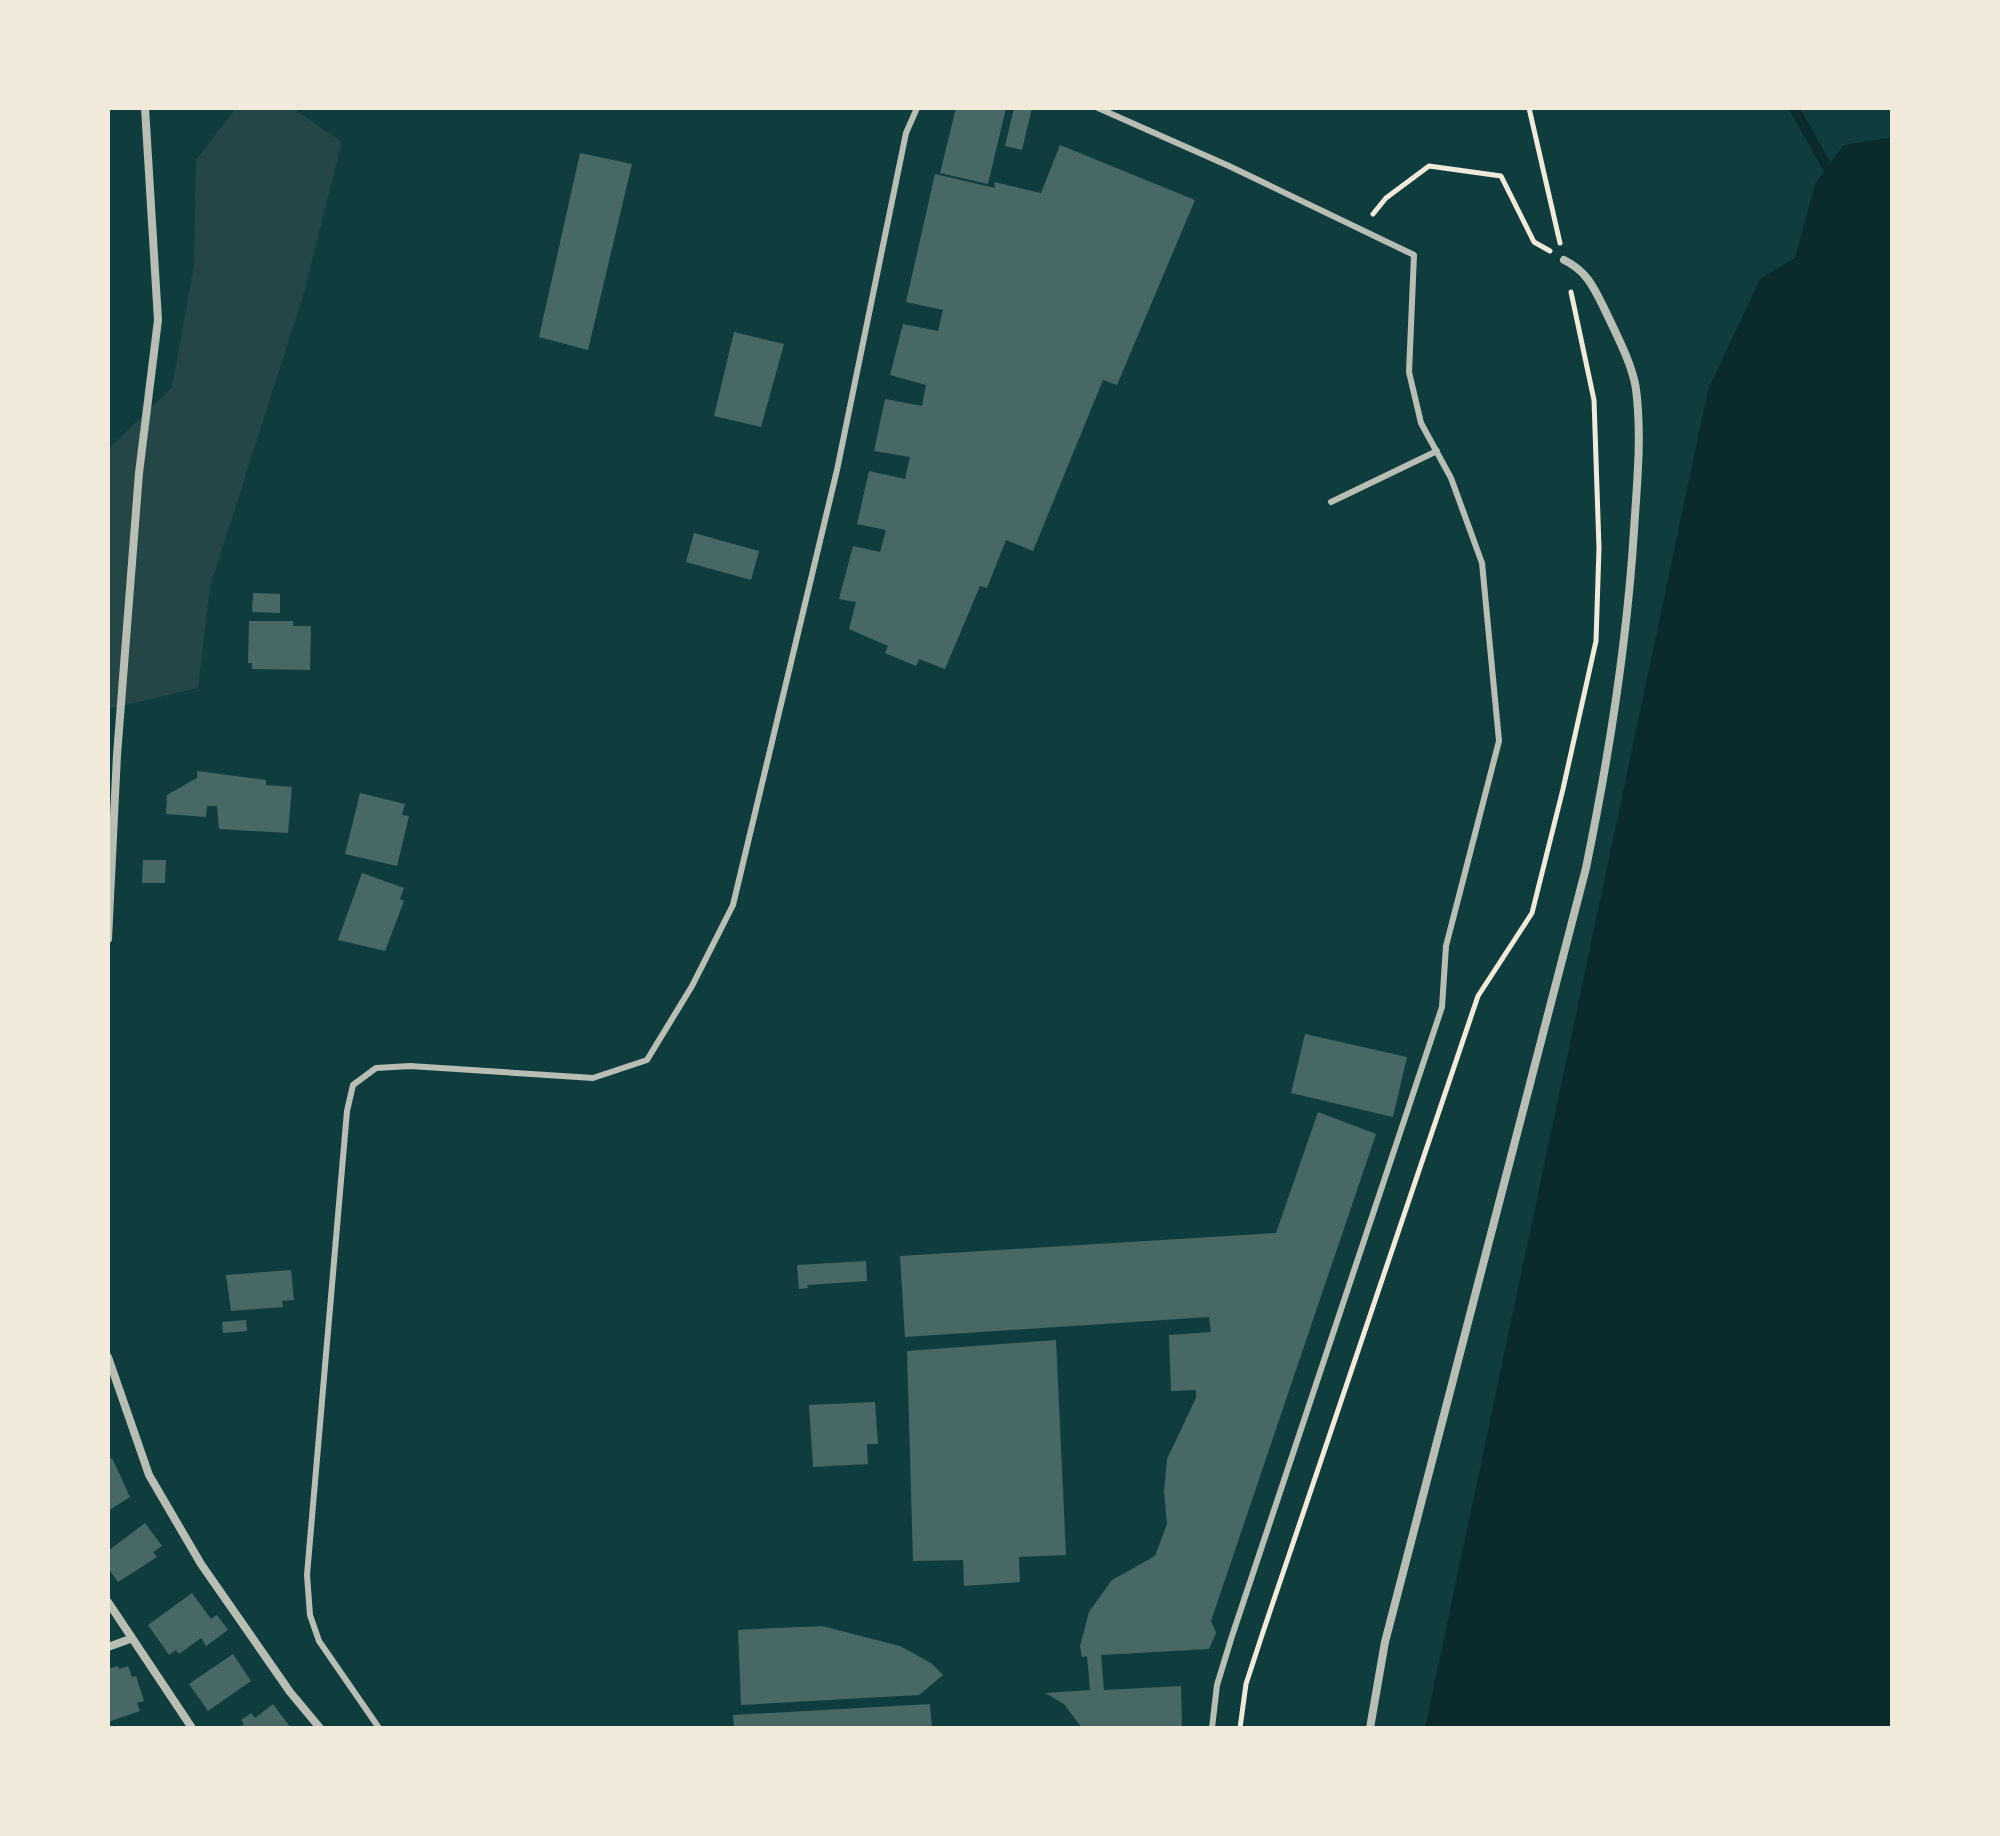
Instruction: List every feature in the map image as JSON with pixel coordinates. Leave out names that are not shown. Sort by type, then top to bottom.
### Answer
[{"type":"street","points":[[108,939],[117,755],[139,473],[158,320],[145,108]]},
{"type":"street","points":[[1370,1728],[1385,1642],[1586,868],[1610,751],[1630,599],[1640,444],[1636,386],[1617,335],[1588,277],[1580,267],[1564,260]]},
{"type":"street","points":[[108,1357],[149,1475],[201,1564],[290,1692],[320,1728]]},
{"type":"street","points":[[108,1602],[192,1728]]},
{"type":"street","points":[[108,1647],[130,1639]]},
{"type":"lane","points":[[379,1728],[319,1641],[310,1615],[307,1575],[347,1111],[353,1085],[376,1068],[410,1066],[593,1078],[647,1060],[692,986],[733,905],[837,470],[906,133],[917,108]]},
{"type":"lane","points":[[1098,108],[1229,166],[1414,255],[1409,372],[1421,423],[1437,451],[1482,563],[1499,741],[1446,946],[1442,1007],[1232,1636],[1217,1685],[1212,1728]]},
{"type":"lane","points":[[1331,502],[1437,451]]},
{"type":"path","points":[[1359,230],[1386,198],[1429,166],[1501,176],[1534,242],[1564,260]]},
{"type":"shaded area","points":[[236,108],[292,108],[342,142],[303,296],[210,587],[198,688],[108,709],[108,450],[172,387],[194,265],[196,160]]},
{"type":"shaded area","points":[[1892,137],[1892,1728],[1425,1728],[1708,390],[1760,279],[1795,258],[1815,184],[1844,145]]},
{"type":"building","points":[[956,108],[1006,108],[988,184],[940,173]]},
{"type":"building","points":[[1014,108],[1032,108],[1022,150],[1005,146]]},
{"type":"building","points":[[1060,145],[1195,200],[1117,385],[1103,380],[1033,551],[1006,540],[987,588],[980,586],[945,669],[919,659],[916,666],[885,653],[888,646],[849,629],[856,602],[839,599],[853,546],[880,552],[886,530],[857,524],[869,471],[905,479],[910,457],[874,451],[885,399],[922,406],[926,385],[890,375],[903,324],[938,331],[943,310],[906,302],[935,174],[995,188],[994,182],[1041,193]]},
{"type":"building","points":[[580,153],[632,164],[588,350],[539,337]]},
{"type":"building","points":[[734,332],[784,344],[761,427],[714,416]]},
{"type":"building","points":[[694,533],[759,551],[751,580],[686,562]]},
{"type":"building","points":[[253,593],[280,594],[280,613],[252,612]]},
{"type":"building","points":[[249,621],[293,621],[293,626],[311,626],[310,670],[252,669],[252,663],[248,663]]},
{"type":"building","points":[[197,771],[266,780],[266,785],[292,787],[288,833],[219,829],[217,806],[207,806],[206,817],[166,814],[167,795],[197,778]]},
{"type":"building","points":[[360,793],[405,804],[402,815],[409,816],[397,866],[345,854]]},
{"type":"building","points":[[143,860],[166,860],[165,883],[142,883]]},
{"type":"building","points":[[362,873],[404,888],[400,899],[404,901],[385,951],[338,940]]},
{"type":"building","points":[[1305,1034],[1407,1057],[1393,1117],[1291,1093]]},
{"type":"building","points":[[1318,1112],[1376,1134],[1211,1621],[1216,1633],[1209,1649],[1101,1655],[1104,1690],[1181,1686],[1182,1728],[1082,1728],[1064,1704],[1045,1693],[1090,1690],[1087,1656],[1082,1657],[1080,1646],[1089,1612],[1112,1580],[1155,1556],[1167,1524],[1164,1491],[1167,1459],[1196,1398],[1196,1390],[1171,1391],[1169,1335],[1211,1332],[1209,1317],[905,1337],[900,1256],[1276,1233]]},
{"type":"building","points":[[866,1261],[867,1281],[807,1285],[808,1288],[799,1289],[797,1265]]},
{"type":"building","points":[[291,1270],[294,1300],[282,1301],[283,1307],[231,1311],[226,1275]]},
{"type":"building","points":[[246,1320],[247,1331],[223,1333],[222,1322]]},
{"type":"building","points":[[1056,1340],[1066,1555],[1019,1557],[1020,1582],[964,1586],[963,1560],[913,1561],[907,1351]]},
{"type":"building","points":[[875,1402],[878,1444],[867,1444],[868,1464],[813,1467],[809,1405]]},
{"type":"building","points":[[112,1458],[130,1497],[108,1511],[108,1460]]},
{"type":"building","points":[[145,1523],[162,1546],[153,1552],[157,1557],[118,1582],[108,1568],[108,1551]]},
{"type":"building","points":[[192,1593],[211,1619],[217,1615],[228,1630],[206,1646],[201,1638],[179,1654],[176,1650],[169,1655],[148,1625]]},
{"type":"building","points":[[822,1626],[900,1646],[931,1663],[943,1675],[919,1695],[741,1705],[738,1630]]},
{"type":"building","points":[[233,1654],[251,1681],[208,1711],[189,1684]]},
{"type":"building","points":[[118,1666],[119,1669],[128,1666],[132,1677],[136,1676],[144,1701],[137,1703],[140,1711],[108,1722],[108,1669]]},
{"type":"building","points":[[273,1704],[291,1728],[238,1728],[244,1724],[241,1720],[251,1713],[255,1718]]},
{"type":"building","points":[[930,1704],[932,1728],[734,1728],[733,1715]]},
{"type":"waterway","points":[[1794,108],[1834,179]]}]
